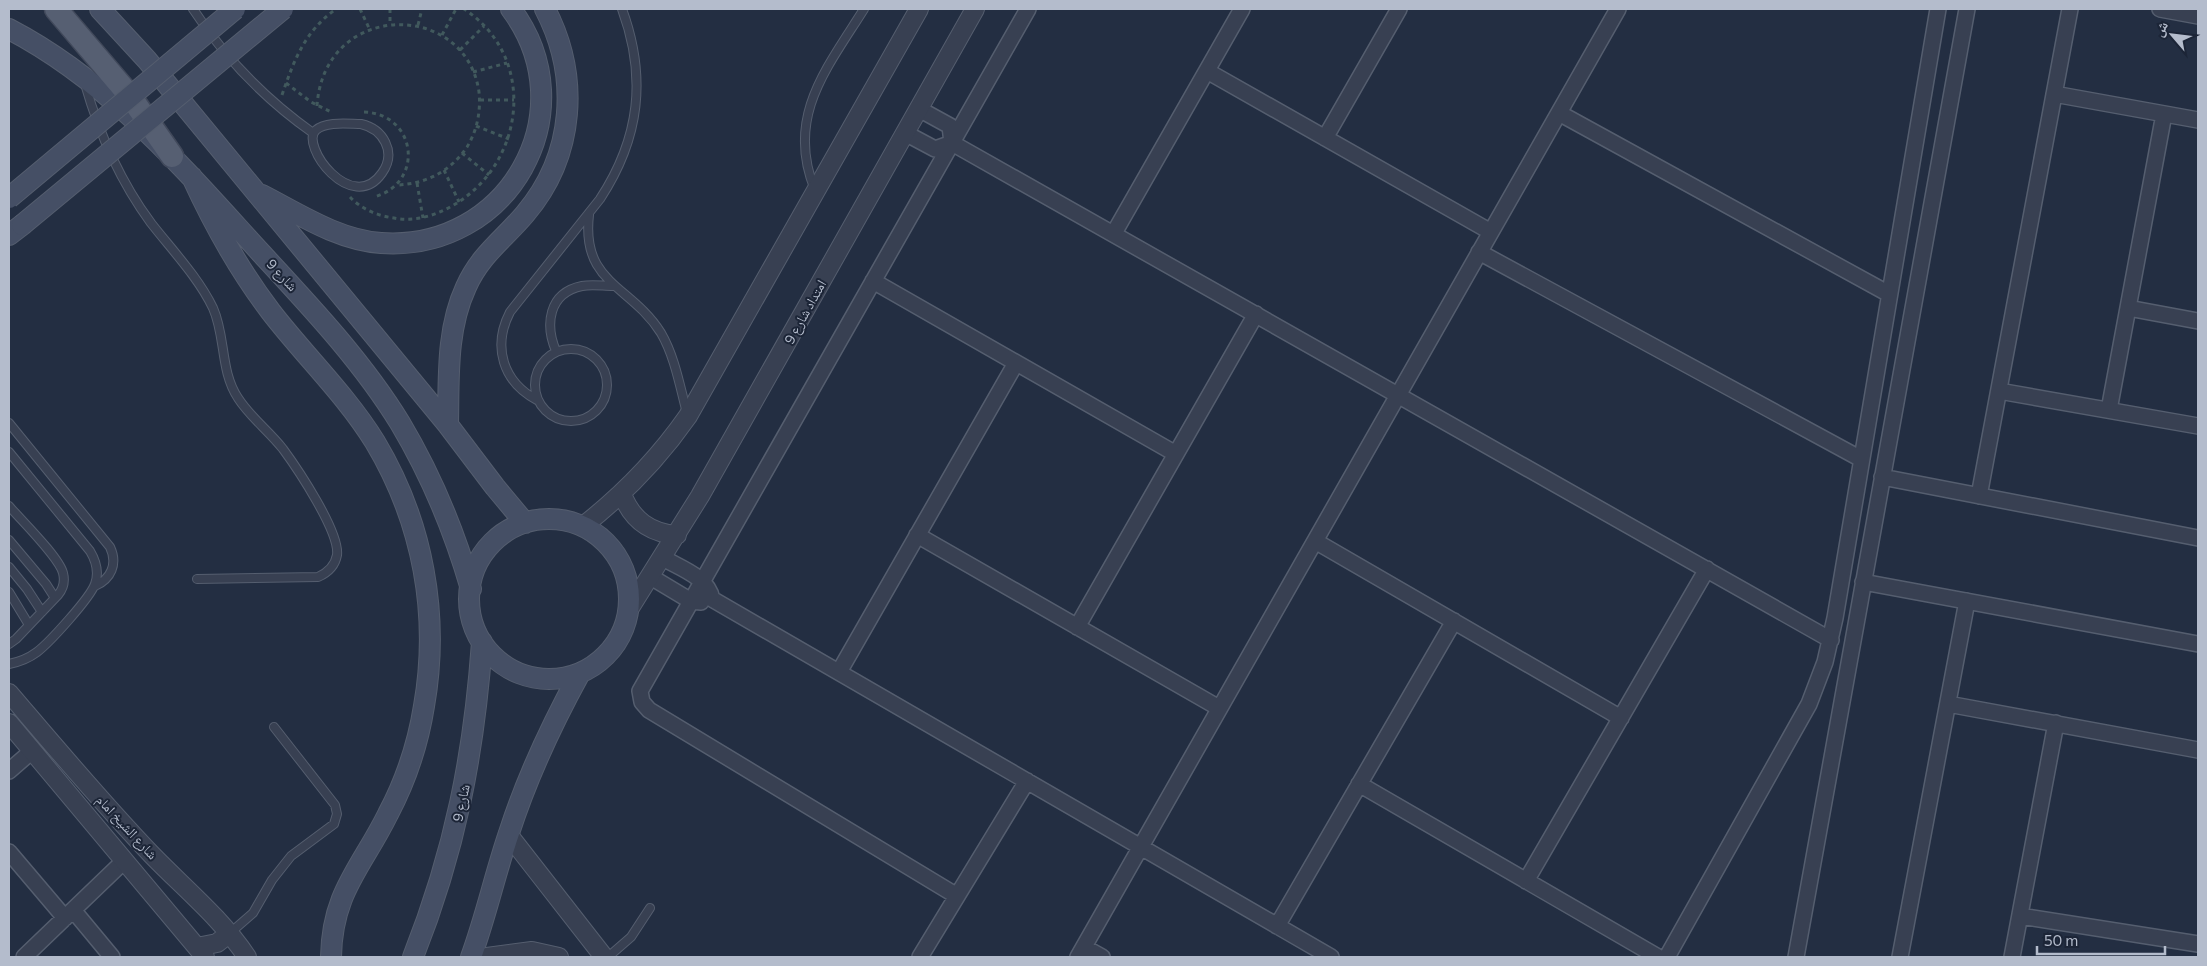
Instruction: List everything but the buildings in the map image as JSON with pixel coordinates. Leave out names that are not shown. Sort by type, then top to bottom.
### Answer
[{"type":"main road","points":[[56,9],[130,96],[172,156]]},
{"type":"main road","points":[[9,198],[235,9]]},
{"type":"main road","points":[[15,230],[283,9]]},
{"type":"main road","points":[[256,192],[344,235],[380,243],[418,242],[435,238],[470,223],[485,213],[499,201],[522,171],[533,145],[540,117],[541,89],[537,60],[522,26],[511,9]]},
{"type":"main road","points":[[448,425],[451,338],[454,321],[466,286],[485,255],[525,215],[537,198],[550,175],[563,143],[568,102],[568,82],[560,42],[544,9]]},
{"type":"main road","points":[[101,10],[147,60],[448,425],[495,487],[526,523]]},
{"type":"main road","name":"شارع 9","points":[[9,29],[82,74],[172,156],[322,320],[398,420],[417,452],[444,510],[471,589]]},
{"type":"main road","points":[[192,177],[220,234],[236,261],[272,313],[358,418],[374,441],[400,490],[418,543],[424,570],[430,616],[428,681],[418,736],[404,780],[388,814],[349,879],[332,935],[331,957]]},
{"type":"main road","points":[[549,519],[583,526],[604,541],[620,561],[628,585],[628,611],[620,637],[603,658],[580,673],[553,679],[525,675],[500,662],[482,642],[472,616],[471,589],[473,576],[484,553],[502,535],[526,523],[549,519]]},
{"type":"main road","name":"شارع 9","points":[[413,957],[440,885],[461,805],[475,724],[482,642]]},
{"type":"main road","points":[[471,957],[508,834],[540,751],[580,673]]},
{"type":"street","points":[[583,526],[622,494],[657,457],[688,416],[919,9]]},
{"type":"street","name":"امتداد شارع 9","points":[[628,611],[678,535],[975,9]]},
{"type":"street","points":[[958,896],[645,707],[640,697],[642,686],[1028,9]]},
{"type":"street","points":[[1114,233],[1242,9]]},
{"type":"street","points":[[1102,957],[1081,952],[1618,9]]},
{"type":"street","points":[[1667,957],[1809,704],[1831,640],[1938,9]]},
{"type":"street","points":[[1796,957],[1967,9]]},
{"type":"street","points":[[1979,496],[2070,9]]},
{"type":"street","points":[[2160,9],[2198,16]]},
{"type":"street","points":[[1325,138],[1396,10]]},
{"type":"street","points":[[1207,70],[1491,232]]},
{"type":"street","points":[[2054,94],[2198,120]]},
{"type":"street","points":[[919,109],[950,126],[952,143]]},
{"type":"street","points":[[1559,113],[1890,294]]},
{"type":"street","points":[[2109,410],[2164,114]]},
{"type":"street","points":[[905,133],[935,149],[952,143],[1831,640]]},
{"type":"street","points":[[1479,252],[1861,459]]},
{"type":"street","points":[[873,281],[1176,454]]},
{"type":"street","points":[[2128,308],[2198,321]]},
{"type":"street","points":[[1077,627],[1256,314]]},
{"type":"street","points":[[839,672],[1016,363]]},
{"type":"street","points":[[1999,391],[2198,426]]},
{"type":"street","points":[[1882,477],[2198,538]]},
{"type":"street","points":[[622,494],[632,513],[647,527],[662,533],[678,535]]},
{"type":"street","points":[[917,535],[1220,708]]},
{"type":"street","points":[[1315,541],[1621,718]]},
{"type":"street","points":[[663,558],[702,581],[709,589],[712,599],[1331,957]]},
{"type":"street","points":[[1526,881],[1707,569]]},
{"type":"street","points":[[651,577],[691,601],[701,602],[712,599]]},
{"type":"street","points":[[1863,582],[2198,644]]},
{"type":"street","points":[[1900,957],[1967,601]]},
{"type":"street","points":[[1277,926],[1454,621]]},
{"type":"street","name":"شارع الشيخ امام","points":[[9,693],[85,782],[151,853],[204,904],[248,957]]},
{"type":"street","points":[[1948,704],[2198,750]]},
{"type":"street","name":"شارع الشيخ امام","points":[[9,723],[201,952]]},
{"type":"street","points":[[2012,957],[2056,723]]},
{"type":"street","points":[[9,770],[32,751]]},
{"type":"street","points":[[920,957],[1027,781]]},
{"type":"street","points":[[1359,784],[1658,957]]},
{"type":"street","points":[[508,834],[604,957]]},
{"type":"street","points":[[9,852],[112,957]]},
{"type":"street","points":[[25,957],[124,861]]},
{"type":"street","points":[[2020,916],[2198,944]]},
{"type":"street","points":[[201,952],[218,943],[230,933]]},
{"type":"street","points":[[487,957],[526,951],[544,952],[559,957]]},
{"type":"lane","points":[[192,9],[231,60],[278,107],[313,133]]},
{"type":"lane","points":[[537,400],[535,390],[537,372],[548,356],[556,351],[575,348],[592,355],[604,370],[607,389],[605,398],[594,414],[576,421],[567,422],[549,414],[537,400],[521,390],[509,376],[502,358],[502,330],[510,312],[589,215],[619,168],[635,116],[638,80],[628,26],[622,9]]},
{"type":"lane","points":[[816,192],[806,163],[804,133],[810,104],[822,76],[864,9]]},
{"type":"lane","points":[[82,74],[98,126],[121,175],[150,221],[198,284],[212,308],[222,334],[225,361],[231,387],[245,409],[282,449],[298,471],[324,516],[337,549],[332,566],[318,577],[197,579]]},
{"type":"lane","points":[[361,124],[374,128],[384,139],[387,146],[388,161],[382,174],[371,183],[356,186],[342,183],[331,174],[315,150],[311,140],[313,133],[318,128],[327,125],[361,124]]},
{"type":"lane","points":[[589,215],[590,248],[599,269],[613,286],[644,311],[662,335],[673,362],[688,416]]},
{"type":"lane","points":[[556,351],[549,324],[558,300],[564,294],[579,286],[613,286]]},
{"type":"lane","points":[[9,423],[110,547],[114,558],[112,570],[105,580],[95,586],[88,597],[38,651],[9,664]]},
{"type":"lane","points":[[9,452],[90,551],[96,568],[95,586]]},
{"type":"lane","points":[[9,506],[60,566],[63,583],[60,592],[55,598],[9,644]]},
{"type":"lane","points":[[9,540],[46,584],[55,598]]},
{"type":"lane","points":[[9,566],[42,612]]},
{"type":"lane","points":[[9,592],[29,625]]},
{"type":"lane","points":[[9,605],[20,609]]},
{"type":"lane","points":[[230,933],[253,913],[272,880],[291,856],[331,827],[336,819],[335,805],[274,727]]},
{"type":"lane","points":[[608,957],[631,937],[650,908]]},
{"type":"path","points":[[278,107],[291,68],[305,39],[321,21],[336,9]]},
{"type":"path","points":[[360,9],[369,28]]},
{"type":"path","points":[[390,9],[390,23]]},
{"type":"path","points":[[418,25],[422,9]]},
{"type":"path","points":[[442,35],[456,9]]},
{"type":"path","points":[[342,183],[353,201],[374,213],[398,219],[424,218],[459,202],[470,194],[497,164],[508,138],[514,100],[507,63],[497,43],[484,26],[464,9]]},
{"type":"path","points":[[317,106],[318,92],[327,65],[345,42],[369,28],[390,23],[418,25],[442,35],[460,50],[474,72],[479,100],[476,126],[462,153],[444,170],[418,182],[397,185]]},
{"type":"path","points":[[460,50],[484,26]]},
{"type":"path","points":[[474,72],[507,63]]},
{"type":"path","points":[[479,100],[514,100]]},
{"type":"path","points":[[476,126],[508,138]]},
{"type":"path","points":[[462,153],[489,175]]},
{"type":"path","points":[[444,170],[459,202]]},
{"type":"path","points":[[418,182],[424,218]]}]
